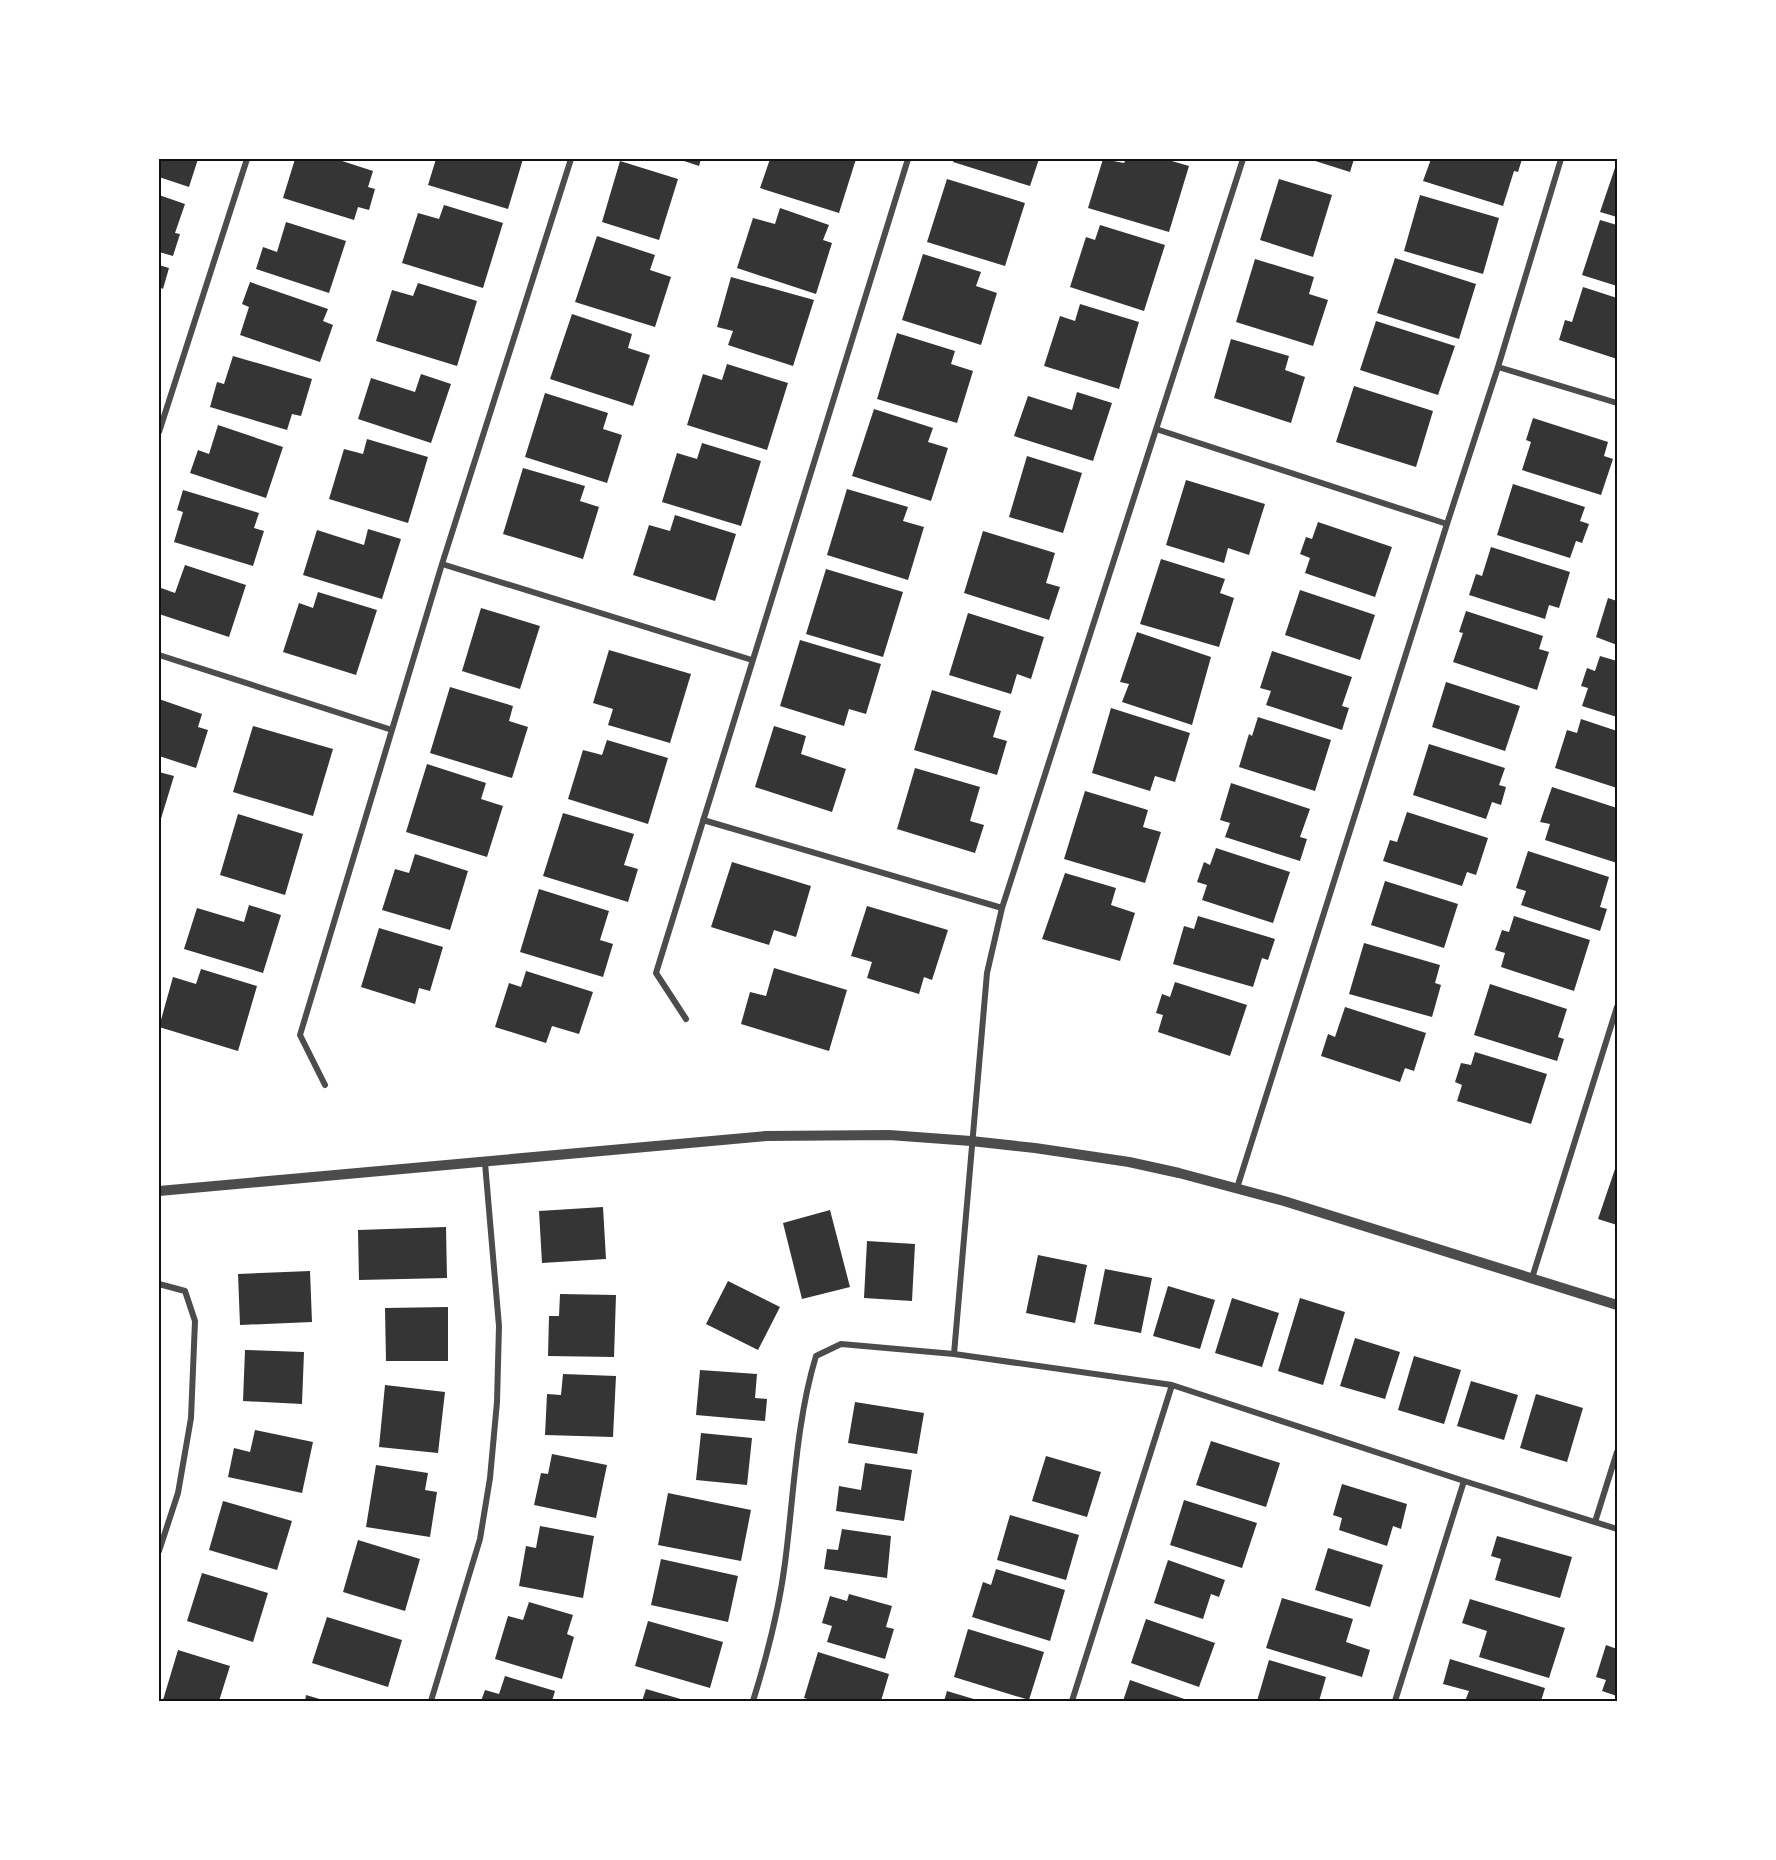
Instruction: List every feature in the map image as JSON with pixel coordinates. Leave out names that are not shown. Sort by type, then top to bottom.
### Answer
[{"type":"street","points":[[159,432],[247,159]]},
{"type":"street","points":[[326,1085],[300,1035],[442,564],[571,159]]},
{"type":"street","points":[[686,1018],[656,973],[908,159]]},
{"type":"street","points":[[954,1354],[987,974],[1002,908],[1243,159]]},
{"type":"street","points":[[1238,1188],[1498,367],[1561,159]]},
{"type":"street","points":[[1498,367],[1617,403]]},
{"type":"street","points":[[1156,429],[1447,524]]},
{"type":"street","points":[[442,564],[752,660]]},
{"type":"street","points":[[159,655],[392,730]]},
{"type":"street","points":[[703,820],[1002,908]]},
{"type":"street","points":[[1532,1278],[1617,1007]]},
{"type":"street","points":[[159,1191],[766,1136],[889,1135],[971,1141],[1130,1162],[1238,1188],[1617,1305]]},
{"type":"street","points":[[431,1701],[480,1539],[490,1478],[497,1402],[499,1326],[485,1162]]},
{"type":"street","points":[[159,1284],[185,1291],[195,1321],[191,1418],[178,1493],[159,1551]]},
{"type":"street","points":[[753,1701],[769,1649],[785,1566],[806,1388],[816,1356],[841,1344],[954,1354],[1172,1384],[1617,1529]]},
{"type":"street","points":[[1071,1701],[1172,1384]]},
{"type":"street","points":[[1595,1522],[1617,1452]]},
{"type":"street","points":[[1395,1701],[1464,1481]]},
{"type":"building","points":[[159,159],[198,159],[189,187],[159,177]]},
{"type":"building","points":[[295,159],[336,159],[373,171],[368,187],[375,189],[369,210],[358,207],[354,220],[283,198]]},
{"type":"building","points":[[436,159],[523,159],[508,209],[428,185]]},
{"type":"building","points":[[678,159],[701,159],[699,166]]},
{"type":"building","points":[[770,159],[856,159],[839,213],[760,188]]},
{"type":"building","points":[[954,159],[1039,159],[1030,186],[953,162]]},
{"type":"building","points":[[1103,159],[1124,163],[1126,159],[1165,159],[1189,166],[1169,232],[1088,208]]},
{"type":"building","points":[[1309,159],[1354,159],[1350,172]]},
{"type":"building","points":[[1431,159],[1522,159],[1518,172],[1514,171],[1503,206],[1423,181]]},
{"type":"building","points":[[620,161],[678,179],[659,240],[602,222]]},
{"type":"building","points":[[1617,162],[1617,217],[1600,212]]},
{"type":"building","points":[[947,179],[1025,203],[1005,266],[927,242]]},
{"type":"building","points":[[1279,179],[1332,195],[1313,257],[1260,240]]},
{"type":"building","points":[[159,195],[185,204],[175,233],[180,234],[173,256],[159,252]]},
{"type":"building","points":[[1420,195],[1499,218],[1483,274],[1404,251]]},
{"type":"building","points":[[444,205],[503,223],[483,288],[402,263],[418,213],[439,219]]},
{"type":"building","points":[[780,208],[829,225],[823,240],[832,243],[816,294],[737,268],[753,218],[775,224]]},
{"type":"building","points":[[1600,220],[1617,225],[1617,286],[1582,275]]},
{"type":"building","points":[[286,222],[346,241],[329,293],[256,269],[263,247],[277,252]]},
{"type":"building","points":[[1100,225],[1165,245],[1144,311],[1070,287],[1086,237],[1095,240]]},
{"type":"building","points":[[597,236],[655,255],[650,270],[671,277],[655,327],[575,302]]},
{"type":"building","points":[[923,254],[981,272],[976,286],[997,293],[981,345],[902,320]]},
{"type":"building","points":[[1395,258],[1476,284],[1459,339],[1377,313]]},
{"type":"building","points":[[1255,259],[1314,277],[1309,294],[1328,300],[1313,346],[1236,322]]},
{"type":"building","points":[[159,265],[169,268],[163,289],[159,287]]},
{"type":"building","points":[[731,277],[814,300],[793,366],[728,345],[733,331],[717,327]]},
{"type":"building","points":[[250,282],[328,309],[323,321],[333,325],[320,362],[240,335],[249,307],[242,304]]},
{"type":"building","points":[[418,283],[477,301],[457,366],[376,341],[392,290],[413,296]]},
{"type":"building","points":[[1583,287],[1617,298],[1617,359],[1559,340],[1565,320],[1572,322]]},
{"type":"building","points":[[1080,304],[1139,322],[1119,389],[1044,366],[1060,316],[1075,321]]},
{"type":"building","points":[[572,314],[632,334],[628,348],[650,355],[633,406],[550,379]]},
{"type":"building","points":[[1376,321],[1455,346],[1438,395],[1360,370]]},
{"type":"building","points":[[897,333],[955,351],[951,364],[973,371],[957,423],[877,399]]},
{"type":"building","points":[[1231,339],[1289,356],[1285,370],[1305,377],[1291,423],[1214,398]]},
{"type":"building","points":[[233,356],[312,379],[301,416],[292,414],[287,430],[210,407],[217,382],[224,384]]},
{"type":"building","points":[[727,364],[788,383],[767,450],[687,425],[703,374],[722,380]]},
{"type":"building","points":[[421,374],[451,384],[431,443],[358,419],[371,378],[415,392]]},
{"type":"building","points":[[1354,386],[1433,411],[1416,467],[1336,442]]},
{"type":"building","points":[[1077,392],[1112,403],[1093,461],[1014,436],[1028,396],[1072,410]]},
{"type":"building","points":[[545,393],[608,413],[603,429],[622,435],[607,483],[525,457]]},
{"type":"building","points":[[874,409],[933,428],[928,442],[948,448],[931,501],[852,476]]},
{"type":"building","points":[[1533,418],[1608,442],[1604,456],[1613,459],[1601,495],[1522,470],[1531,442],[1526,440]]},
{"type":"building","points":[[218,425],[283,447],[266,498],[190,473],[198,450],[209,454]]},
{"type":"building","points":[[367,439],[428,457],[408,523],[329,499],[344,449],[363,454]]},
{"type":"building","points":[[702,443],[761,461],[741,526],[662,502],[677,453],[697,459]]},
{"type":"building","points":[[1027,456],[1082,473],[1063,533],[1009,517]]},
{"type":"building","points":[[523,468],[585,486],[580,501],[599,507],[583,559],[503,534]]},
{"type":"building","points":[[1186,480],[1265,504],[1249,555],[1228,548],[1224,563],[1166,545]]},
{"type":"building","points":[[1513,484],[1585,507],[1580,521],[1589,524],[1582,543],[1576,541],[1570,558],[1497,535]]},
{"type":"building","points":[[847,489],[908,507],[903,521],[924,527],[908,580],[827,555]]},
{"type":"building","points":[[183,490],[259,513],[254,528],[264,531],[253,566],[174,542],[183,512],[177,510]]},
{"type":"building","points":[[675,515],[736,534],[715,601],[633,575],[649,525],[670,531]]},
{"type":"building","points":[[1318,522],[1392,547],[1375,597],[1305,573],[1310,558],[1300,554],[1306,537],[1312,539]]},
{"type":"building","points":[[368,529],[401,539],[382,599],[303,575],[317,530],[364,545]]},
{"type":"building","points":[[983,531],[1055,553],[1046,583],[1060,587],[1049,620],[964,593]]},
{"type":"building","points":[[1491,547],[1570,572],[1559,608],[1549,605],[1545,619],[1469,595],[1476,574],[1482,576]]},
{"type":"building","points":[[1161,559],[1225,579],[1220,593],[1234,598],[1219,647],[1140,624]]},
{"type":"building","points":[[185,565],[246,585],[229,637],[159,614],[161,588],[175,593]]},
{"type":"building","points":[[826,569],[903,592],[883,657],[806,634]]},
{"type":"building","points":[[1300,590],[1375,615],[1360,660],[1285,635]]},
{"type":"building","points":[[318,592],[377,610],[356,675],[283,652],[299,603],[313,608]]},
{"type":"building","points":[[1608,598],[1617,601],[1617,645],[1596,637]]},
{"type":"building","points":[[481,608],[540,626],[520,689],[462,671]]},
{"type":"building","points":[[1466,611],[1543,636],[1539,649],[1549,652],[1537,690],[1453,662],[1463,633],[1459,632]]},
{"type":"building","points":[[968,613],[1044,637],[1031,679],[1017,674],[1011,694],[949,675]]},
{"type":"building","points":[[1137,632],[1211,657],[1192,725],[1122,702],[1129,684],[1120,682]]},
{"type":"building","points":[[800,640],[881,664],[866,714],[849,709],[844,726],[780,706]]},
{"type":"building","points":[[609,650],[691,674],[670,743],[608,725],[613,709],[593,703]]},
{"type":"building","points":[[1272,651],[1352,677],[1342,706],[1349,708],[1342,730],[1266,705],[1271,691],[1260,688]]},
{"type":"building","points":[[1600,656],[1617,661],[1617,717],[1582,706],[1588,688],[1581,686],[1587,668],[1595,671]]},
{"type":"building","points":[[1446,682],[1520,706],[1505,751],[1432,727]]},
{"type":"building","points":[[450,687],[513,706],[509,721],[528,727],[512,778],[430,753]]},
{"type":"building","points":[[932,690],[1001,711],[993,737],[1007,741],[997,775],[914,750]]},
{"type":"building","points":[[159,699],[202,714],[198,727],[208,730],[196,768],[159,756]]},
{"type":"building","points":[[1111,708],[1190,733],[1175,782],[1155,776],[1150,791],[1092,773]]},
{"type":"building","points":[[1258,717],[1331,740],[1315,791],[1239,767],[1249,734],[1252,736]]},
{"type":"building","points":[[1581,719],[1617,731],[1617,788],[1555,768],[1567,730],[1577,733]]},
{"type":"building","points":[[253,726],[333,749],[313,816],[233,792]]},
{"type":"building","points":[[774,726],[806,736],[801,754],[846,769],[832,812],[755,787]]},
{"type":"building","points":[[607,740],[668,758],[648,824],[568,799],[583,750],[602,755]]},
{"type":"building","points":[[1429,744],[1505,768],[1499,785],[1506,787],[1501,805],[1492,802],[1486,819],[1413,795]]},
{"type":"building","points":[[427,764],[486,783],[481,799],[503,806],[487,857],[406,832]]},
{"type":"building","points":[[915,768],[980,787],[970,821],[984,825],[975,853],[897,829]]},
{"type":"building","points":[[159,772],[174,776],[160,822],[159,822]]},
{"type":"building","points":[[1231,783],[1310,809],[1300,837],[1307,839],[1300,861],[1225,837],[1230,823],[1220,820]]},
{"type":"building","points":[[1552,787],[1617,808],[1617,863],[1545,840],[1550,824],[1540,822]]},
{"type":"building","points":[[1085,791],[1148,810],[1143,827],[1161,832],[1145,883],[1064,859]]},
{"type":"building","points":[[1407,812],[1488,838],[1476,875],[1467,872],[1462,886],[1383,861],[1390,840],[1397,842]]},
{"type":"building","points":[[563,813],[634,834],[624,865],[638,869],[628,902],[543,876]]},
{"type":"building","points":[[238,814],[303,834],[285,895],[220,875]]},
{"type":"building","points":[[1216,848],[1290,872],[1273,923],[1202,900],[1207,885],[1197,882],[1204,862],[1210,865]]},
{"type":"building","points":[[1528,851],[1609,877],[1600,907],[1607,909],[1600,931],[1521,905],[1526,891],[1516,888]]},
{"type":"building","points":[[415,854],[468,871],[450,930],[382,910],[395,869],[409,873]]},
{"type":"building","points":[[732,862],[811,886],[796,937],[774,930],[769,945],[711,927]]},
{"type":"building","points":[[1065,873],[1116,888],[1111,905],[1135,913],[1120,961],[1042,939]]},
{"type":"building","points":[[1385,881],[1458,904],[1444,948],[1371,925]]},
{"type":"building","points":[[539,889],[609,911],[600,940],[613,944],[603,977],[520,952]]},
{"type":"building","points":[[249,905],[281,915],[263,973],[184,949],[197,908],[244,922]]},
{"type":"building","points":[[867,906],[948,930],[932,980],[924,977],[919,994],[867,978],[872,962],[851,956]]},
{"type":"building","points":[[1198,916],[1275,939],[1268,960],[1262,958],[1253,987],[1173,964],[1184,926],[1194,929]]},
{"type":"building","points":[[1514,916],[1590,940],[1574,991],[1501,967],[1505,953],[1495,950],[1502,930],[1509,932]]},
{"type":"building","points":[[379,928],[443,947],[430,991],[419,988],[415,1004],[361,987]]},
{"type":"building","points":[[1364,943],[1440,965],[1435,983],[1441,985],[1432,1017],[1349,994]]},
{"type":"building","points":[[774,968],[847,990],[829,1051],[741,1024],[750,992],[766,996]]},
{"type":"building","points":[[201,969],[257,986],[238,1051],[159,1027],[173,977],[196,984]]},
{"type":"building","points":[[526,971],[593,992],[579,1034],[552,1026],[546,1043],[495,1027],[509,983],[521,987]]},
{"type":"building","points":[[1175,982],[1247,1005],[1230,1056],[1158,1032],[1163,1015],[1156,1013],[1162,994],[1170,997]]},
{"type":"building","points":[[1490,984],[1567,1009],[1558,1037],[1564,1039],[1557,1061],[1474,1035]]},
{"type":"building","points":[[1345,1007],[1426,1033],[1414,1071],[1405,1068],[1400,1082],[1321,1056],[1328,1034],[1335,1037]]},
{"type":"building","points":[[1475,1052],[1547,1074],[1531,1124],[1457,1101],[1462,1085],[1455,1082],[1461,1063],[1471,1065]]},
{"type":"building","points":[[1615,1169],[1617,1170],[1617,1225],[1598,1219]]},
{"type":"building","points":[[603,1207],[606,1259],[542,1263],[539,1211]]},
{"type":"building","points":[[830,1210],[850,1287],[802,1299],[783,1223]]},
{"type":"building","points":[[446,1227],[447,1278],[359,1280],[358,1230]]},
{"type":"building","points":[[867,1241],[915,1244],[912,1301],[864,1298]]},
{"type":"building","points":[[1038,1255],[1087,1265],[1075,1323],[1026,1313]]},
{"type":"building","points":[[1105,1269],[1152,1278],[1141,1333],[1094,1324]]},
{"type":"building","points":[[310,1271],[312,1322],[240,1325],[238,1274]]},
{"type":"building","points":[[728,1281],[780,1307],[758,1350],[706,1324]]},
{"type":"building","points":[[1168,1286],[1215,1300],[1200,1349],[1153,1336]]},
{"type":"building","points":[[560,1294],[616,1295],[614,1357],[548,1356],[549,1316],[559,1316]]},
{"type":"building","points":[[1232,1298],[1279,1313],[1262,1367],[1215,1353]]},
{"type":"building","points":[[1300,1298],[1345,1312],[1323,1385],[1278,1371]]},
{"type":"building","points":[[448,1307],[448,1361],[386,1361],[385,1308]]},
{"type":"building","points":[[1355,1338],[1400,1352],[1385,1399],[1340,1386]]},
{"type":"building","points":[[245,1350],[304,1352],[302,1404],[243,1401]]},
{"type":"building","points":[[1414,1356],[1461,1370],[1444,1424],[1398,1410]]},
{"type":"building","points":[[700,1370],[757,1374],[755,1398],[767,1399],[765,1421],[696,1415]]},
{"type":"building","points":[[563,1374],[616,1376],[613,1437],[545,1435],[547,1394],[561,1395]]},
{"type":"building","points":[[1471,1381],[1518,1395],[1504,1440],[1457,1426]]},
{"type":"building","points":[[385,1385],[445,1392],[438,1453],[379,1447]]},
{"type":"building","points":[[1536,1394],[1583,1408],[1567,1462],[1520,1448]]},
{"type":"building","points":[[855,1402],[924,1413],[917,1454],[848,1443]]},
{"type":"building","points":[[255,1430],[313,1442],[302,1493],[228,1477],[234,1448],[250,1452]]},
{"type":"building","points":[[701,1433],[752,1438],[747,1485],[696,1480]]},
{"type":"building","points":[[1211,1441],[1280,1463],[1266,1507],[1196,1485]]},
{"type":"building","points":[[552,1454],[607,1465],[596,1518],[534,1505],[541,1473],[548,1474]]},
{"type":"building","points":[[1046,1456],[1101,1472],[1087,1517],[1032,1501]]},
{"type":"building","points":[[865,1463],[912,1470],[904,1521],[836,1511],[839,1486],[861,1490]]},
{"type":"building","points":[[376,1465],[428,1473],[425,1490],[437,1492],[430,1537],[366,1527]]},
{"type":"building","points":[[1342,1484],[1407,1504],[1401,1529],[1393,1526],[1387,1546],[1339,1530],[1342,1518],[1333,1515]]},
{"type":"building","points":[[668,1493],[751,1510],[741,1561],[658,1545]]},
{"type":"building","points":[[1184,1500],[1257,1523],[1242,1568],[1170,1545]]},
{"type":"building","points":[[223,1501],[292,1521],[277,1570],[209,1550]]},
{"type":"building","points":[[1010,1515],[1079,1535],[1066,1580],[997,1560]]},
{"type":"building","points":[[540,1526],[594,1536],[583,1598],[519,1586],[526,1546],[536,1548]]},
{"type":"building","points":[[842,1529],[891,1536],[887,1578],[824,1569],[827,1549],[838,1550]]},
{"type":"building","points":[[1497,1536],[1572,1557],[1560,1598],[1495,1580],[1501,1559],[1491,1556]]},
{"type":"building","points":[[358,1540],[420,1559],[405,1611],[343,1592]]},
{"type":"building","points":[[1328,1548],[1383,1565],[1370,1607],[1315,1590]]},
{"type":"building","points":[[661,1559],[738,1576],[728,1622],[651,1605]]},
{"type":"building","points":[[1168,1560],[1225,1580],[1219,1597],[1211,1594],[1203,1619],[1154,1603]]},
{"type":"building","points":[[996,1569],[1065,1590],[1050,1641],[972,1617],[983,1582],[991,1585]]},
{"type":"building","points":[[202,1573],[268,1593],[253,1642],[187,1621]]},
{"type":"building","points":[[849,1594],[892,1606],[886,1627],[894,1629],[885,1659],[827,1642],[832,1626],[822,1623],[830,1596],[847,1601]]},
{"type":"building","points":[[1282,1598],[1353,1619],[1346,1642],[1370,1650],[1362,1677],[1266,1648]]},
{"type":"building","points":[[1470,1599],[1565,1628],[1549,1678],[1479,1657],[1487,1631],[1462,1623]]},
{"type":"building","points":[[529,1602],[573,1615],[567,1634],[574,1637],[562,1679],[495,1659],[508,1616],[523,1620]]},
{"type":"building","points":[[327,1617],[402,1640],[388,1687],[312,1663]]},
{"type":"building","points":[[1146,1619],[1215,1643],[1199,1687],[1131,1663]]},
{"type":"building","points":[[648,1621],[723,1642],[710,1688],[635,1666]]},
{"type":"building","points":[[968,1629],[1044,1652],[1029,1700],[954,1677]]},
{"type":"building","points":[[1606,1645],[1617,1649],[1617,1696],[1602,1691],[1606,1680],[1596,1677]]},
{"type":"building","points":[[178,1650],[230,1666],[219,1701],[163,1700]]},
{"type":"building","points":[[818,1652],[889,1674],[881,1701],[814,1701],[804,1698]]},
{"type":"building","points":[[1450,1659],[1545,1688],[1541,1701],[1465,1701],[1469,1691],[1443,1684]]},
{"type":"building","points":[[1269,1660],[1326,1677],[1319,1701],[1257,1701]]},
{"type":"building","points":[[505,1676],[555,1691],[552,1701],[481,1701],[485,1690],[499,1694]]},
{"type":"building","points":[[1130,1680],[1190,1701],[1123,1701]]},
{"type":"building","points":[[646,1689],[684,1700],[684,1701],[642,1701]]},
{"type":"building","points":[[947,1691],[977,1700],[977,1701],[944,1701]]},
{"type":"building","points":[[306,1695],[323,1700],[323,1701],[305,1701]]}]
